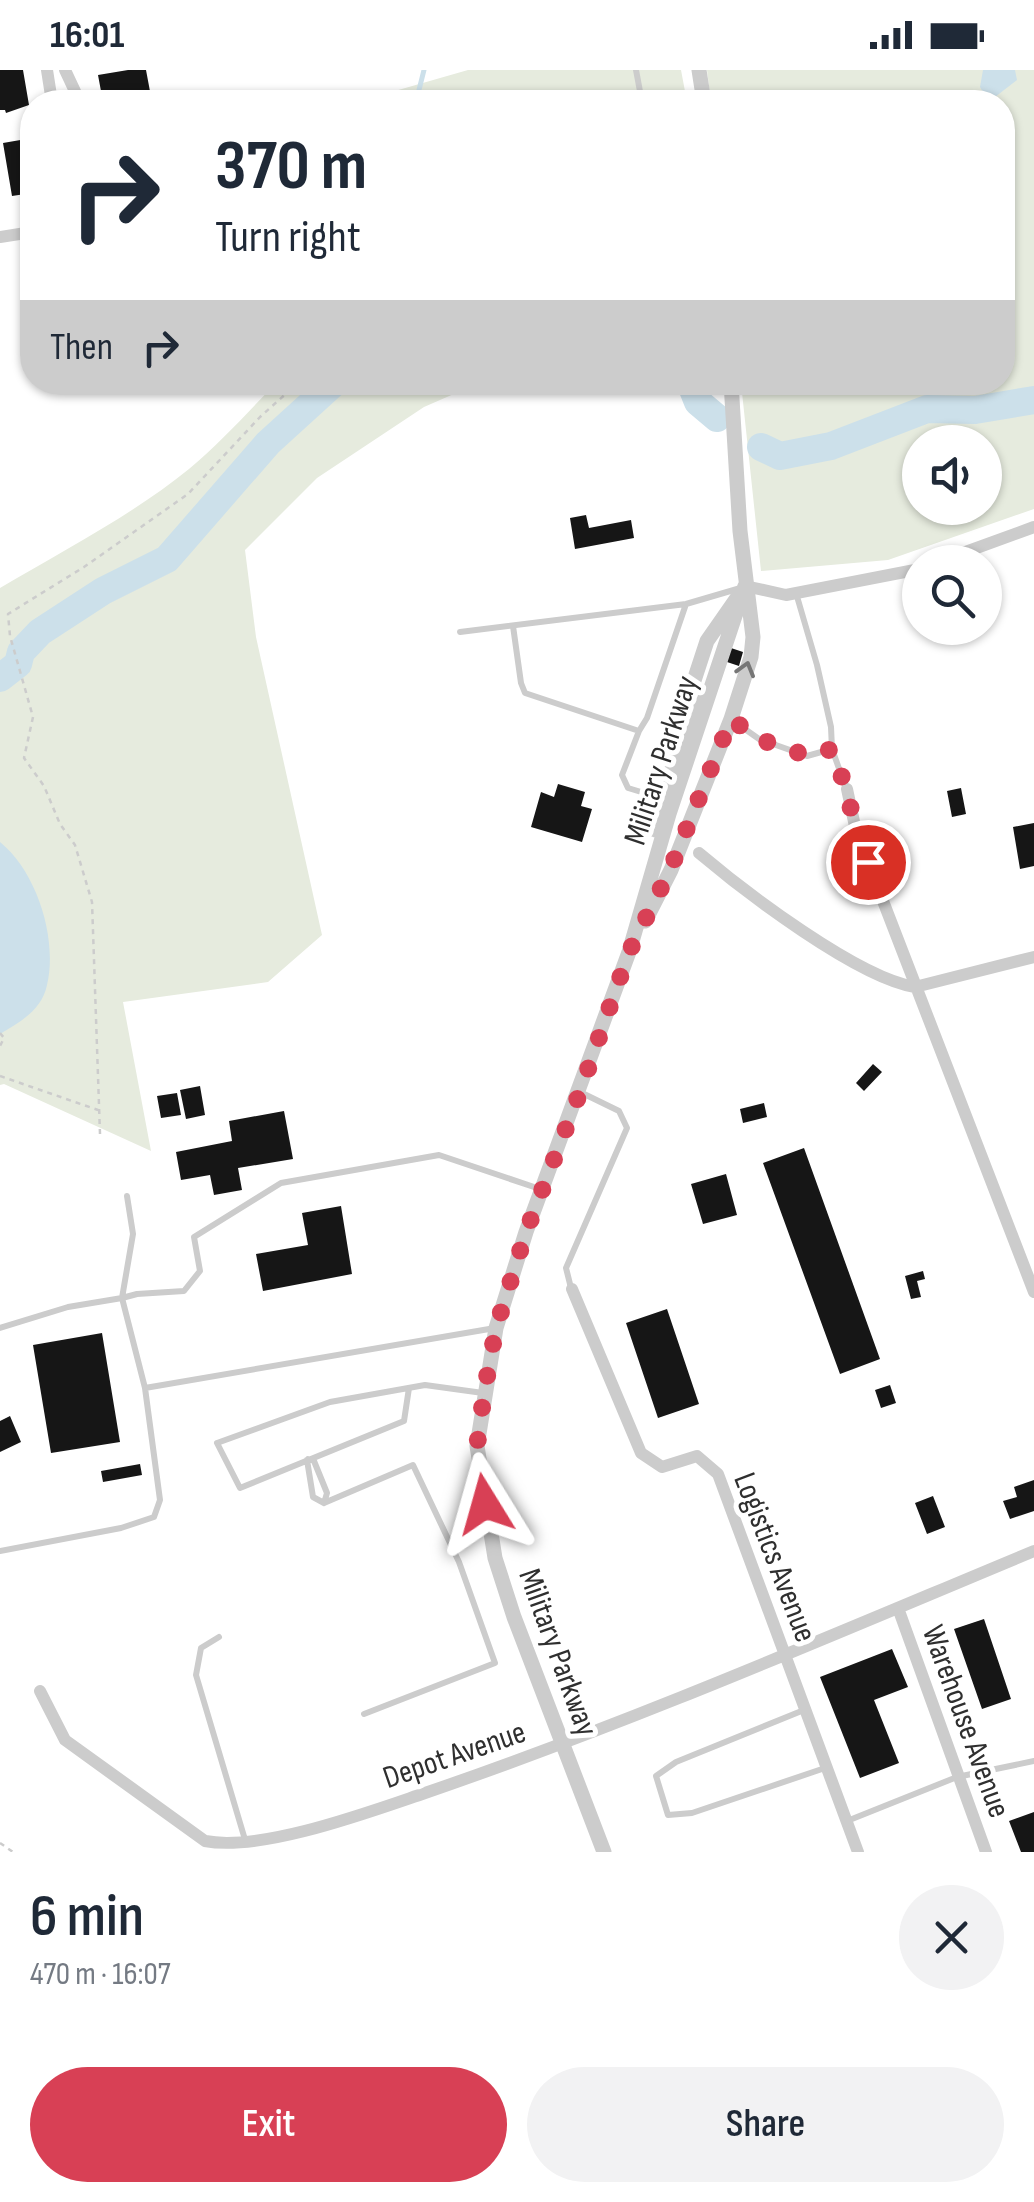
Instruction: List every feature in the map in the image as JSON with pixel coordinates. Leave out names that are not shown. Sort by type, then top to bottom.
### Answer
[{"type":"street","points":[[732,395],[745,586],[786,595],[902,572]]},
{"type":"street","points":[[986,545],[1034,528]]},
{"type":"street","name":"Military Parkway","points":[[629,952],[670,870],[731,719],[751,657],[753,638],[745,586]]},
{"type":"street","name":"Military Parkway","points":[[629,952],[662,798],[720,638],[745,586]]},
{"type":"street","name":"Military Parkway","points":[[604,1852],[514,1617],[496,1558],[477,1446],[496,1328],[541,1190],[629,952],[669,814],[745,586]]},
{"type":"street","points":[[847,789],[856,831],[1034,1292]]},
{"type":"street","points":[[699,853],[723,874],[849,960],[902,985],[915,987],[1034,957]]},
{"type":"street","name":"Logistics Avenue","points":[[572,1290],[641,1453],[662,1467],[697,1456],[718,1474],[858,1852]]},
{"type":"street","name":"Depot Avenue","points":[[40,1691],[65,1740],[205,1841],[222,1846],[247,1844],[304,1834],[564,1745],[1034,1552]]},
{"type":"street","name":"Warehouse Avenue","points":[[898,1608],[986,1852]]},
{"type":"lane","points":[[460,632],[686,604],[745,586]]},
{"type":"lane","points":[[796,593],[817,665],[832,749],[847,789]]},
{"type":"lane","points":[[662,798],[624,784],[622,775],[647,718],[686,604]]},
{"type":"lane","points":[[512,626],[520,683],[525,692],[638,732]]},
{"type":"lane","points":[[731,719],[759,739],[808,756],[832,749]]},
{"type":"lane","points":[[572,1290],[566,1268],[626,1128],[619,1110],[580,1092]]},
{"type":"lane","points":[[0,1328],[68,1307],[184,1290],[200,1270],[194,1237],[281,1183],[440,1155],[541,1190]]},
{"type":"lane","points":[[0,1551],[121,1528],[154,1517],[160,1500],[145,1388],[122,1298],[133,1234],[128,1196]]},
{"type":"lane","points":[[145,1388],[496,1328]]},
{"type":"lane","points":[[408,1388],[404,1422],[240,1488],[217,1443],[330,1402],[408,1388],[425,1385],[484,1393]]},
{"type":"lane","points":[[307,1459],[314,1461],[327,1493],[324,1503],[413,1465],[459,1562],[494,1663],[364,1714]]},
{"type":"lane","points":[[219,1637],[201,1648],[196,1675],[247,1844]]},
{"type":"lane","points":[[805,1710],[676,1762],[656,1776],[668,1815],[692,1814],[827,1767]]},
{"type":"lane","points":[[847,1821],[957,1777],[1034,1761]]},
{"type":"path","points":[[100,1134],[92,902],[75,845],[60,824],[44,786],[24,758],[33,717],[10,636],[8,614],[188,494],[285,395]]},
{"type":"path","points":[[0,1046],[2,1035]]},
{"type":"path","points":[[0,1076],[100,1110]]},
{"type":"path","points":[[0,1843],[14,1852]]},
{"type":"shaded area","points":[[468,70],[681,70],[685,90],[398,90]]},
{"type":"shaded area","points":[[707,70],[1034,70],[1034,509],[1002,520],[1002,425],[902,425],[902,525],[988,525],[931,545],[902,545],[902,555],[888,560],[761,571],[742,395],[1015,395],[1015,90],[710,90]]},
{"type":"shaded area","points":[[264,395],[452,395],[424,407],[317,478],[245,550],[256,637],[322,935],[268,982],[123,1002],[151,1151],[0,1085],[0,588],[145,502],[212,449]]},
{"type":"water","points":[[983,70],[1015,70],[1017,80],[1004,90],[980,87]]},
{"type":"water","points":[[0,842],[24,871],[42,908],[50,967],[40,1002],[0,1034]]},
{"type":"building","points":[[0,70],[23,70],[26,90],[20,90],[20,108],[6,113],[0,110]]},
{"type":"building","points":[[146,70],[150,90],[101,90],[98,75]]},
{"type":"building","points":[[20,140],[20,195],[12,196],[3,143]]},
{"type":"building","points":[[586,515],[589,528],[631,520],[634,538],[575,549],[570,518]]},
{"type":"building","points":[[731,648],[743,652],[739,666],[727,662]]},
{"type":"building","points":[[558,784],[585,792],[581,806],[592,809],[582,842],[531,827],[541,792],[554,797]]},
{"type":"building","points":[[961,788],[966,814],[952,817],[947,791]]},
{"type":"building","points":[[1034,823],[1034,866],[1020,869],[1013,827]]},
{"type":"building","points":[[873,1064],[882,1072],[864,1091],[856,1083]]},
{"type":"building","points":[[200,1086],[205,1115],[186,1119],[180,1090]]},
{"type":"building","points":[[177,1093],[181,1115],[161,1118],[157,1096]]},
{"type":"building","points":[[764,1103],[767,1117],[743,1123],[740,1109]]},
{"type":"building","points":[[284,1111],[293,1159],[238,1168],[242,1190],[214,1195],[210,1175],[181,1180],[176,1152],[232,1141],[229,1121]]},
{"type":"building","points":[[804,1148],[880,1359],[840,1374],[763,1163]]},
{"type":"building","points":[[726,1174],[737,1215],[703,1224],[691,1184]]},
{"type":"building","points":[[341,1206],[352,1274],[263,1291],[256,1254],[308,1245],[302,1213]]},
{"type":"building","points":[[923,1271],[925,1279],[917,1281],[921,1297],[911,1299],[905,1276]]},
{"type":"building","points":[[667,1309],[699,1404],[658,1418],[626,1323]]},
{"type":"building","points":[[102,1333],[120,1442],[51,1453],[33,1345]]},
{"type":"building","points":[[890,1385],[896,1403],[881,1408],[875,1390]]},
{"type":"building","points":[[10,1416],[21,1442],[0,1452],[0,1421]]},
{"type":"building","points":[[140,1464],[142,1475],[103,1482],[101,1471]]},
{"type":"building","points":[[1034,1480],[1034,1511],[1010,1519],[1003,1501],[1017,1497],[1014,1487]]},
{"type":"building","points":[[933,1496],[945,1527],[927,1534],[915,1503]]},
{"type":"building","points":[[984,1619],[1011,1699],[982,1709],[954,1629]]},
{"type":"building","points":[[892,1649],[908,1687],[874,1700],[899,1763],[860,1778],[820,1677]]},
{"type":"building","points":[[1034,1812],[1034,1852],[1021,1852],[1009,1821]]},
{"type":"waterway","points":[[419,90],[424,70]]},
{"type":"waterway","points":[[0,678],[18,664],[21,652],[40,632],[103,591],[167,559],[268,443],[321,395]]},
{"type":"waterway","points":[[695,395],[717,418]]},
{"type":"waterway","points":[[761,447],[780,456],[831,446],[927,409],[975,410],[1034,400]]},
{"type":"route","points":[[485,1504],[477,1446],[484,1393],[496,1328],[526,1232],[629,952],[670,870],[731,719],[759,739],[808,756],[832,749],[868,862]]}]
